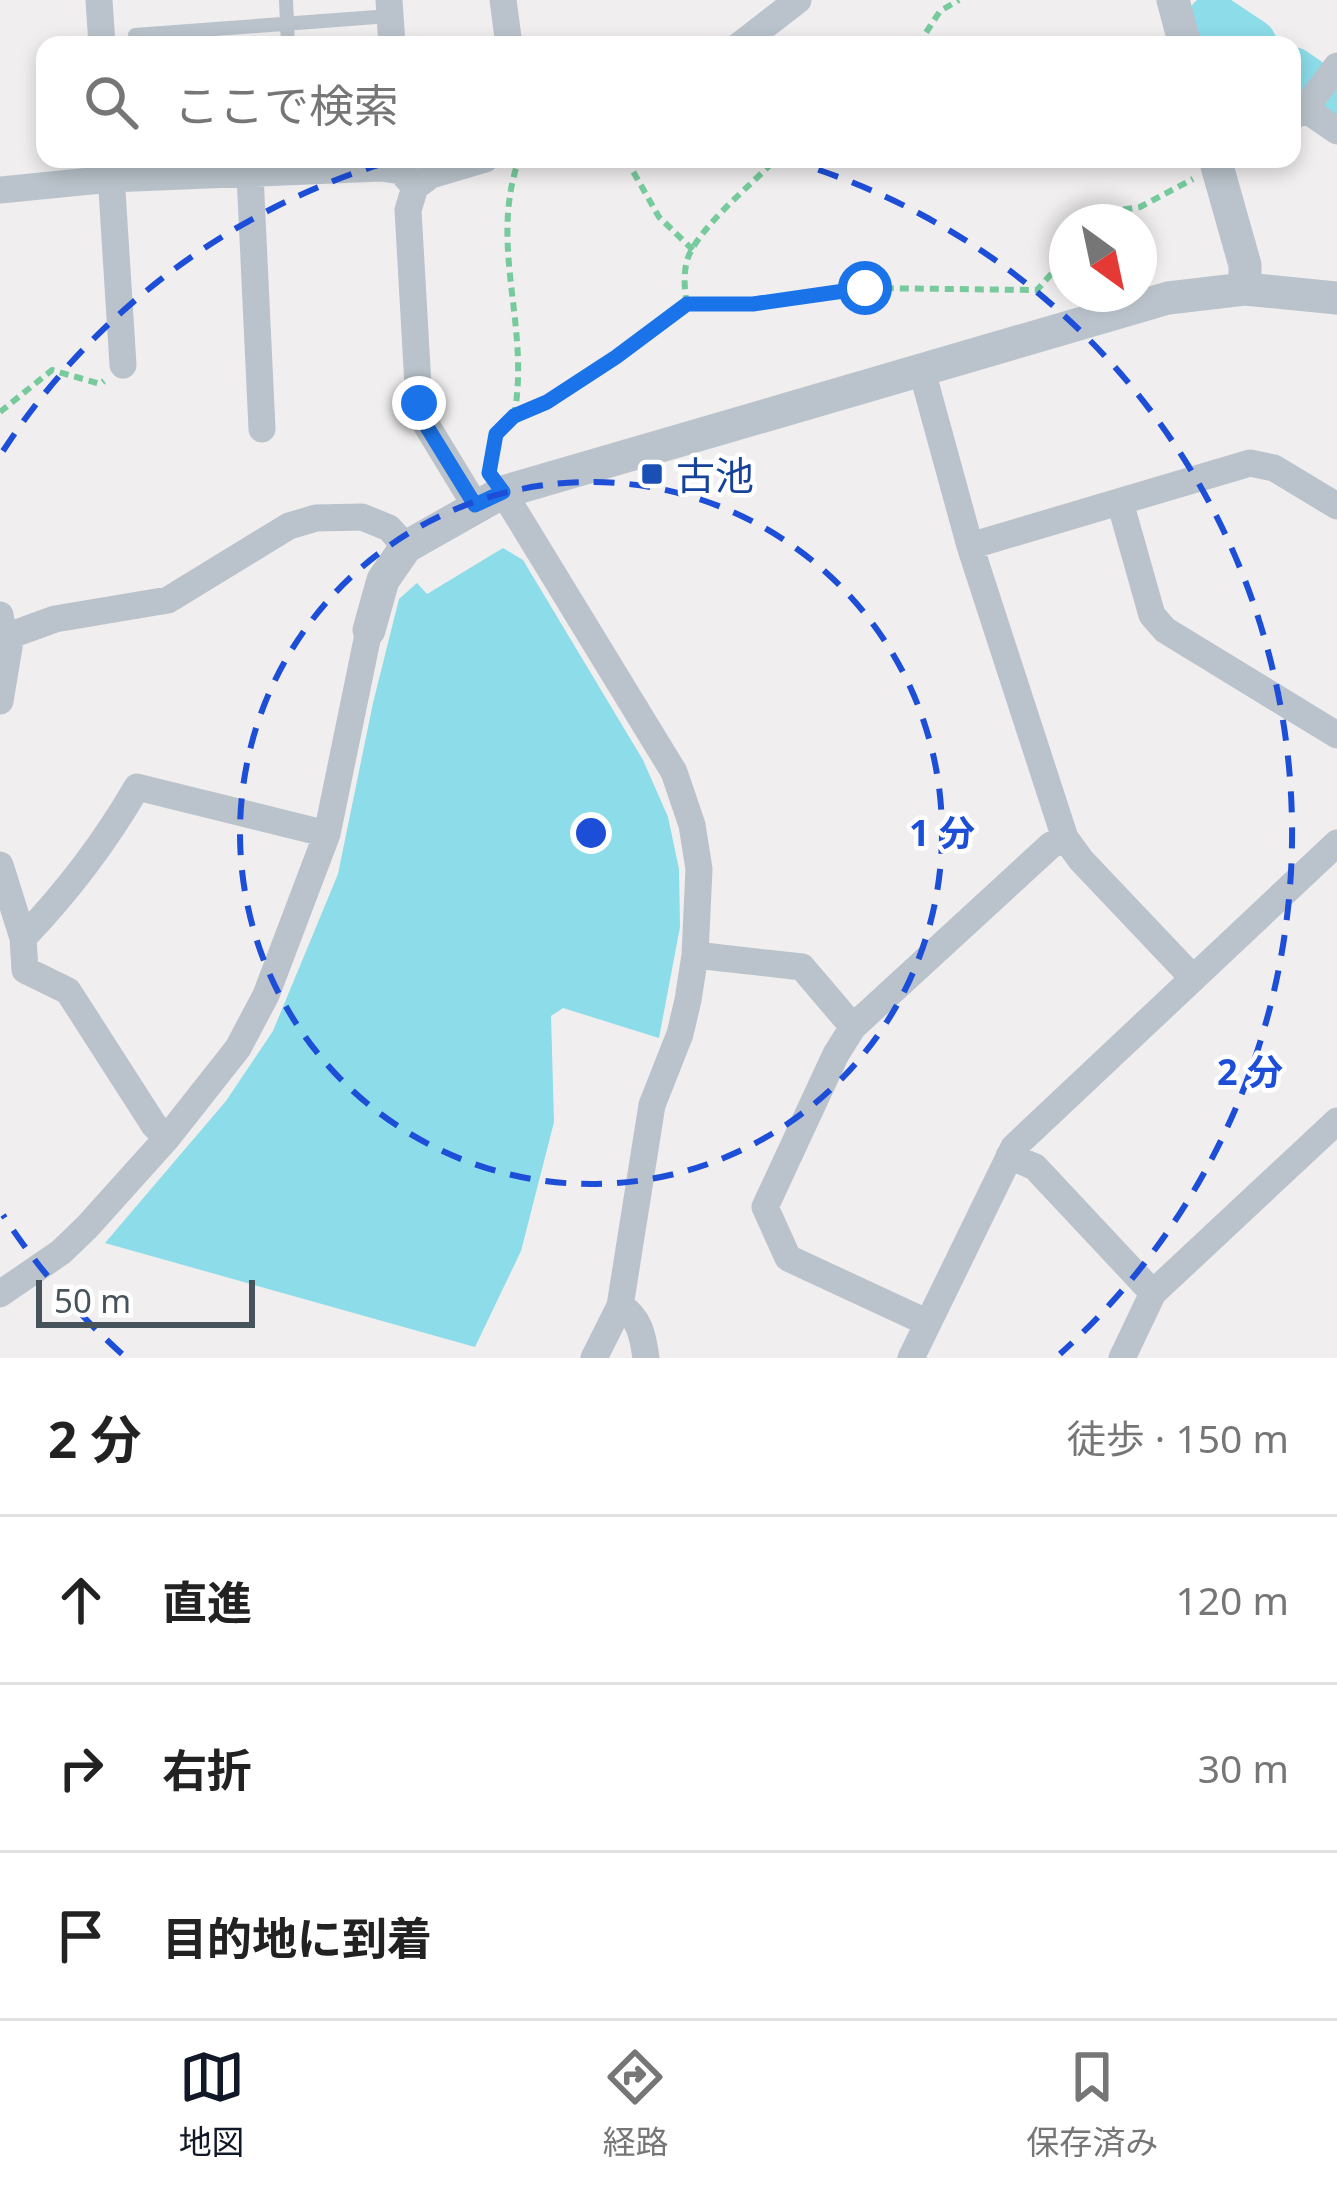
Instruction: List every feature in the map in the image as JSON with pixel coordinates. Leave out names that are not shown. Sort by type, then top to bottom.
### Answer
[{"type":"street","points":[[100,0],[102,36]]},
{"type":"street","points":[[503,0],[508,36]]},
{"type":"street","points":[[752,36],[798,0]]},
{"type":"street","points":[[1173,0],[1189,36]]},
{"type":"street","points":[[1316,93],[1337,131]]},
{"type":"street","points":[[0,190],[111,169],[250,175],[283,168]]},
{"type":"street","points":[[455,168],[431,175],[406,172],[419,403],[424,422],[489,498],[674,772],[692,825],[700,869],[695,955],[680,1034],[647,1127],[630,1264],[620,1306],[594,1358]]},
{"type":"street","points":[[1222,168],[1245,265],[1245,289]]},
{"type":"street","points":[[111,169],[124,364]]},
{"type":"street","points":[[250,175],[262,429]]},
{"type":"street","points":[[0,1294],[61,1252],[167,1138],[238,1048],[266,995],[327,834],[369,630],[383,580],[406,547],[489,498],[1168,298],[1245,289],[1337,298]]},
{"type":"street","points":[[922,371],[970,546],[1065,838],[1192,977]]},
{"type":"street","points":[[970,546],[1250,463],[1274,468],[1337,506]]},
{"type":"street","points":[[1120,502],[1152,615],[1165,630],[1337,735]]},
{"type":"street","points":[[0,701],[6,625],[169,600],[289,526],[316,518],[362,517],[389,527],[406,547]]},
{"type":"street","points":[[23,938],[80,875],[137,787],[327,834]]},
{"type":"street","points":[[928,1323],[788,1258],[765,1208],[836,1054],[853,1028],[1051,845],[1065,838]]},
{"type":"street","points":[[911,1358],[1014,1147],[1337,843]]},
{"type":"street","points":[[0,865],[23,938],[25,970],[68,991],[167,1138]]},
{"type":"street","points":[[695,955],[802,967],[853,1028]]},
{"type":"street","points":[[1122,1358],[1154,1293],[1337,1121]]},
{"type":"street","points":[[1009,1156],[1035,1167],[1154,1293]]},
{"type":"street","points":[[620,1306],[629,1311],[641,1331],[646,1358]]},
{"type":"lane","points":[[286,0],[288,36]]},
{"type":"lane","points":[[135,35],[287,23],[390,8]]},
{"type":"path","points":[[923,36],[940,11],[959,0]]},
{"type":"path","points":[[514,416],[520,382],[518,315],[506,239],[516,168]]},
{"type":"path","points":[[631,168],[659,217],[693,250]]},
{"type":"path","points":[[687,304],[684,284],[693,250],[768,168]]},
{"type":"path","points":[[1145,204],[1210,168]]},
{"type":"path","points":[[489,498],[496,434],[514,416],[547,402],[687,304],[753,304],[865,288],[1037,290],[1049,276]]},
{"type":"path","points":[[0,412],[52,370],[100,384],[124,364]]},
{"type":"water","points":[[503,548],[523,560],[643,760],[668,817],[679,869],[680,927],[659,1038],[563,1008],[551,1016],[554,1122],[521,1251],[475,1347],[105,1243],[226,1101],[273,1031],[338,874],[399,599],[417,583],[427,594]]},
{"type":"waterway","points":[[1214,21],[1236,36]]},
{"type":"waterway","points":[[1301,80],[1337,105]]},
{"type":"place","name":"古池","points":[[652,474]]},
{"type":"route","points":[[419,403],[424,422],[475,505],[503,492],[489,473],[490,460],[496,434],[514,416],[547,402],[687,304],[753,304],[865,288]]}]
